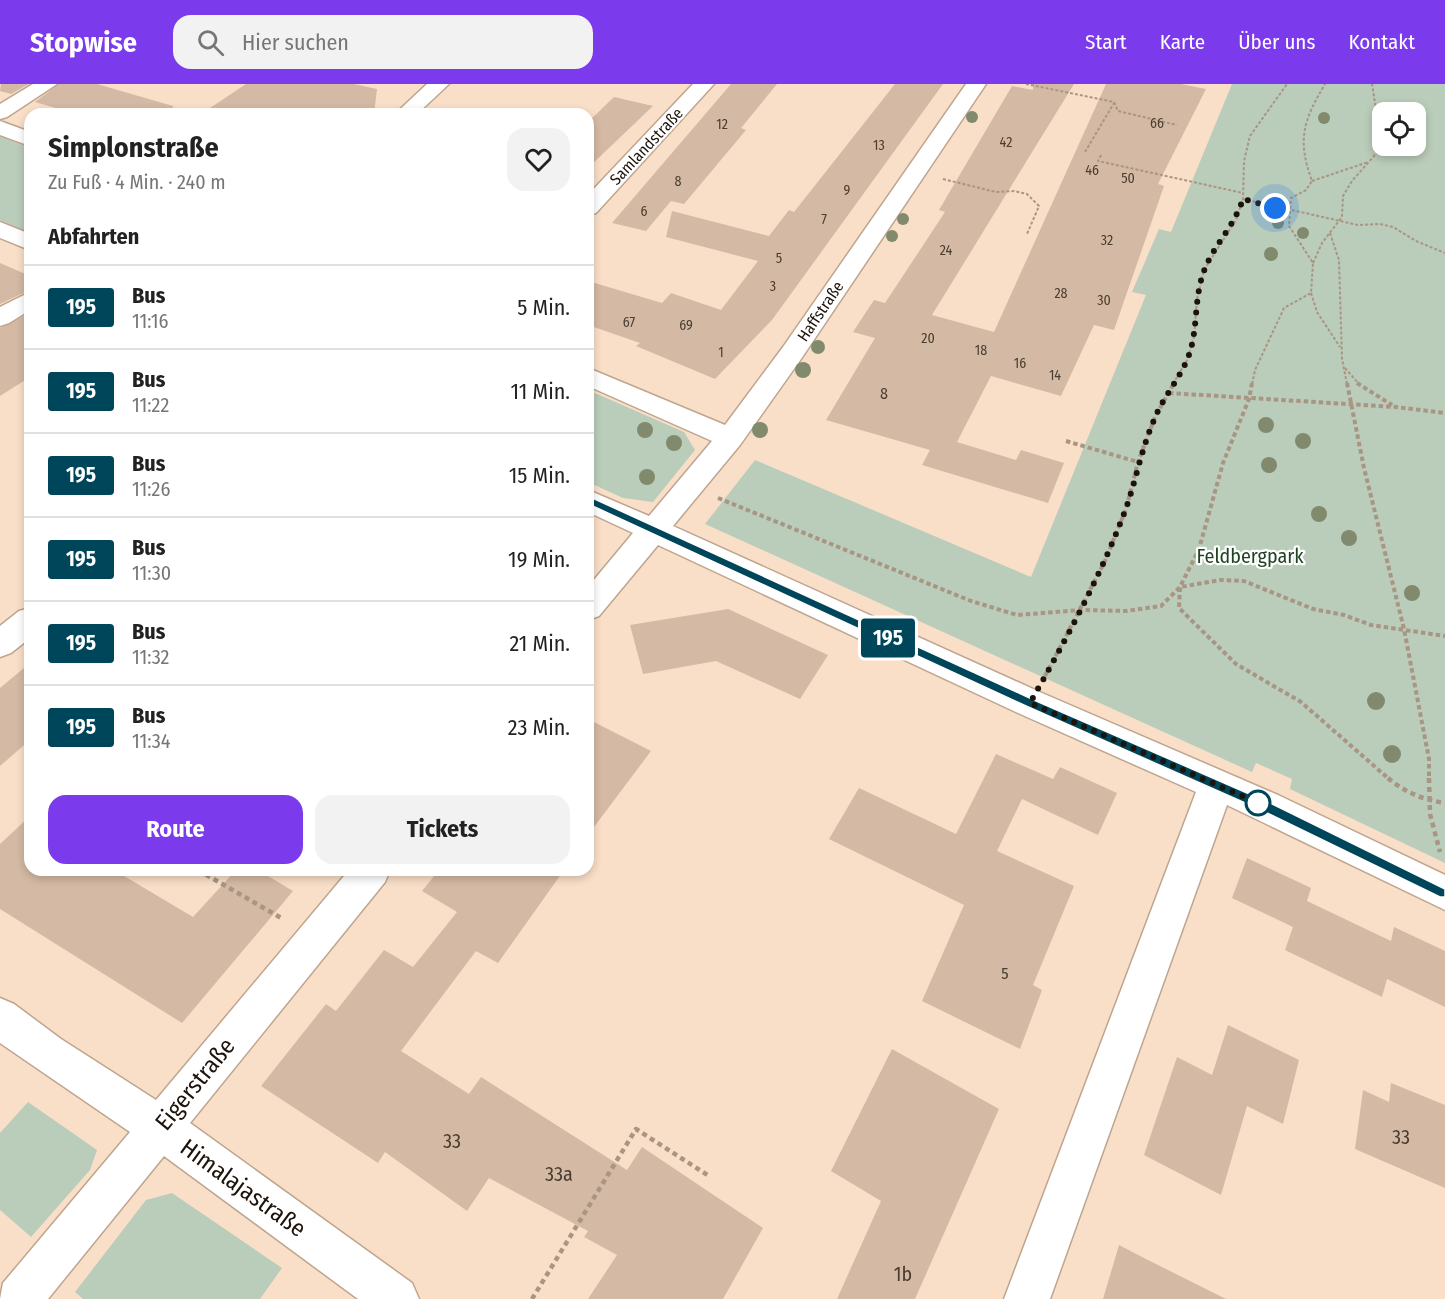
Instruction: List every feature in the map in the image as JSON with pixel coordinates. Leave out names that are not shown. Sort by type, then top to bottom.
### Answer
[{"type":"street","points":[[0,112],[47,84]]},
{"type":"street","points":[[412,108],[439,84]]},
{"type":"street","name":"Samlandstraße","points":[[594,202],[705,84]]},
{"type":"street","name":"Haffstraße","points":[[653,530],[730,438],[976,84]]},
{"type":"street","points":[[0,127],[24,137]]},
{"type":"street","points":[[0,229],[24,240]]},
{"type":"street","points":[[0,318],[24,303]]},
{"type":"street","points":[[594,379],[730,438]]},
{"type":"street","points":[[594,503],[1030,703],[1217,784],[1445,893]]},
{"type":"street","points":[[594,601],[653,530]]},
{"type":"street","points":[[0,644],[24,625]]},
{"type":"street","points":[[1027,1299],[1217,784]]},
{"type":"street","name":"Eigerstraße","points":[[20,1299],[367,876]]},
{"type":"street","name":"Himalajastraße","points":[[0,1018],[47,1053],[160,1127],[396,1299]]},
{"type":"path","points":[[1026,84],[1114,102]]},
{"type":"path","points":[[1030,703],[1105,561],[1126,509],[1138,462],[1155,417],[1187,360],[1194,337],[1197,298],[1204,270],[1236,220],[1243,199],[1244,160],[1250,136],[1287,84]]},
{"type":"path","points":[[1312,182],[1302,156],[1305,118],[1325,84]]},
{"type":"path","points":[[1341,349],[1317,312],[1311,293],[1313,263],[1316,248],[1341,221],[1346,211],[1343,196],[1382,147],[1372,84]]},
{"type":"path","points":[[1114,102],[1118,111],[1177,125]]},
{"type":"path","points":[[1085,152],[1114,102]]},
{"type":"path","points":[[1101,155],[1098,160],[1243,193]]},
{"type":"path","points":[[1313,263],[1291,235],[1287,222],[1291,198],[1306,190],[1312,182],[1370,161]]},
{"type":"path","points":[[916,172],[996,192],[1014,191],[1027,194],[1039,206],[1027,234]]},
{"type":"path","points":[[1243,199],[1341,221],[1393,227],[1416,241],[1445,253]]},
{"type":"path","points":[[1330,232],[1339,260],[1343,364],[1364,468],[1404,629],[1429,759],[1430,814],[1442,859]]},
{"type":"path","points":[[714,496],[971,601],[1017,615],[1081,610],[1126,612],[1161,606],[1180,587],[1199,549],[1223,463],[1249,399],[1255,370],[1284,308],[1311,293]]},
{"type":"path","points":[[1343,364],[1353,380],[1372,396],[1396,406]]},
{"type":"path","points":[[1168,393],[1194,393],[1353,406],[1396,406],[1445,413]]},
{"type":"path","points":[[1066,441],[1138,462]]},
{"type":"path","points":[[1180,587],[1221,580],[1244,581],[1313,609],[1344,615],[1371,625],[1445,636]]},
{"type":"path","points":[[1180,587],[1179,608],[1236,664],[1301,702],[1397,786],[1429,801],[1445,803]]},
{"type":"path","points":[[208,876],[315,938]]},
{"type":"path","points":[[532,1299],[636,1129],[709,1176]]},
{"type":"green space","name":"Feldbergpark","points":[[1232,84],[1445,84],[1445,863],[1290,789],[1292,779],[1256,763],[1252,772],[705,524],[755,460],[1031,577],[1146,295],[1132,292],[1159,229],[1171,232]]},
{"type":"green space","points":[[0,136],[24,146],[24,230],[0,220]]},
{"type":"green space","points":[[594,393],[684,432],[695,450],[653,502],[623,498],[594,485]]},
{"type":"green space","points":[[28,1102],[97,1150],[90,1170],[31,1237],[0,1210],[0,1133]]},
{"type":"green space","points":[[172,1193],[282,1268],[260,1299],[83,1299],[75,1292],[146,1200]]},
{"type":"building","points":[[1,84],[29,84],[11,94],[0,91]]},
{"type":"building","points":[[59,84],[97,84],[173,106],[173,108],[56,108],[35,102]]},
{"type":"building","points":[[246,84],[354,84],[377,89],[375,108],[210,108]]},
{"type":"building","points":[[731,84],[777,84],[741,128],[746,130],[684,204],[671,201],[646,231],[612,223]]},
{"type":"building","points":[[895,84],[943,84],[772,320],[715,379],[636,346],[640,343],[594,327],[594,283],[662,303],[671,293],[721,310],[758,261],[666,237],[672,211],[769,236],[789,210],[794,212]]},
{"type":"building","points":[[1033,84],[1074,84],[932,315],[994,332],[1106,84],[1181,84],[1206,89],[1158,184],[1164,186],[1114,330],[1094,325],[1061,396],[991,376],[957,442],[1016,460],[1021,450],[1064,463],[1048,503],[922,465],[930,450],[826,420],[875,338],[853,332],[874,300],[885,303],[945,212],[939,210],[1012,86],[1033,90]]},
{"type":"building","points":[[614,97],[653,106],[594,162],[594,116]]},
{"type":"building","points":[[0,263],[24,273],[24,293],[0,304]]},
{"type":"building","points":[[24,316],[24,381],[0,396],[0,328]]},
{"type":"building","points":[[728,609],[828,655],[800,699],[716,661],[643,674],[630,625]]},
{"type":"building","points":[[24,668],[24,745],[0,766],[0,688]]},
{"type":"building","points":[[594,722],[651,751],[594,827]]},
{"type":"building","points":[[996,754],[1053,779],[1060,767],[1117,793],[1098,835],[1022,799],[997,851],[1074,886],[1033,985],[1042,990],[1020,1049],[922,1001],[964,905],[829,839],[859,788],[956,834]]},
{"type":"building","points":[[24,822],[24,876],[124,876],[193,917],[231,876],[268,876],[293,891],[182,1023],[0,909],[0,844]]},
{"type":"building","points":[[1247,858],[1311,888],[1307,901],[1391,941],[1394,927],[1445,951],[1445,1007],[1387,979],[1382,997],[1285,950],[1293,927],[1232,898]]},
{"type":"building","points":[[434,876],[560,876],[498,963],[476,951],[401,1051],[469,1094],[481,1077],[627,1170],[642,1147],[763,1228],[723,1299],[588,1299],[617,1255],[584,1237],[588,1231],[489,1178],[467,1211],[385,1152],[378,1163],[261,1086],[326,1004],[336,1011],[384,950],[413,967],[457,912],[422,891]]},
{"type":"building","points":[[1228,1025],[1299,1060],[1283,1124],[1247,1106],[1221,1195],[1144,1155],[1177,1057],[1212,1075]]},
{"type":"building","points":[[892,1049],[999,1109],[915,1299],[837,1299],[881,1201],[831,1171]]},
{"type":"building","points":[[1391,1083],[1445,1105],[1445,1188],[1355,1149],[1363,1090],[1389,1102]]},
{"type":"building","points":[[1119,1245],[1146,1259],[1226,1299],[1103,1299]]},
{"type":"bus line","name":"195","points":[[594,503],[1030,703],[1265,806],[1445,893]]},
{"type":"route","points":[[1258,803],[1265,806],[1030,703],[1105,561],[1126,509],[1138,462],[1155,417],[1187,360],[1194,337],[1197,298],[1204,270],[1236,220],[1243,199],[1275,208]]}]
